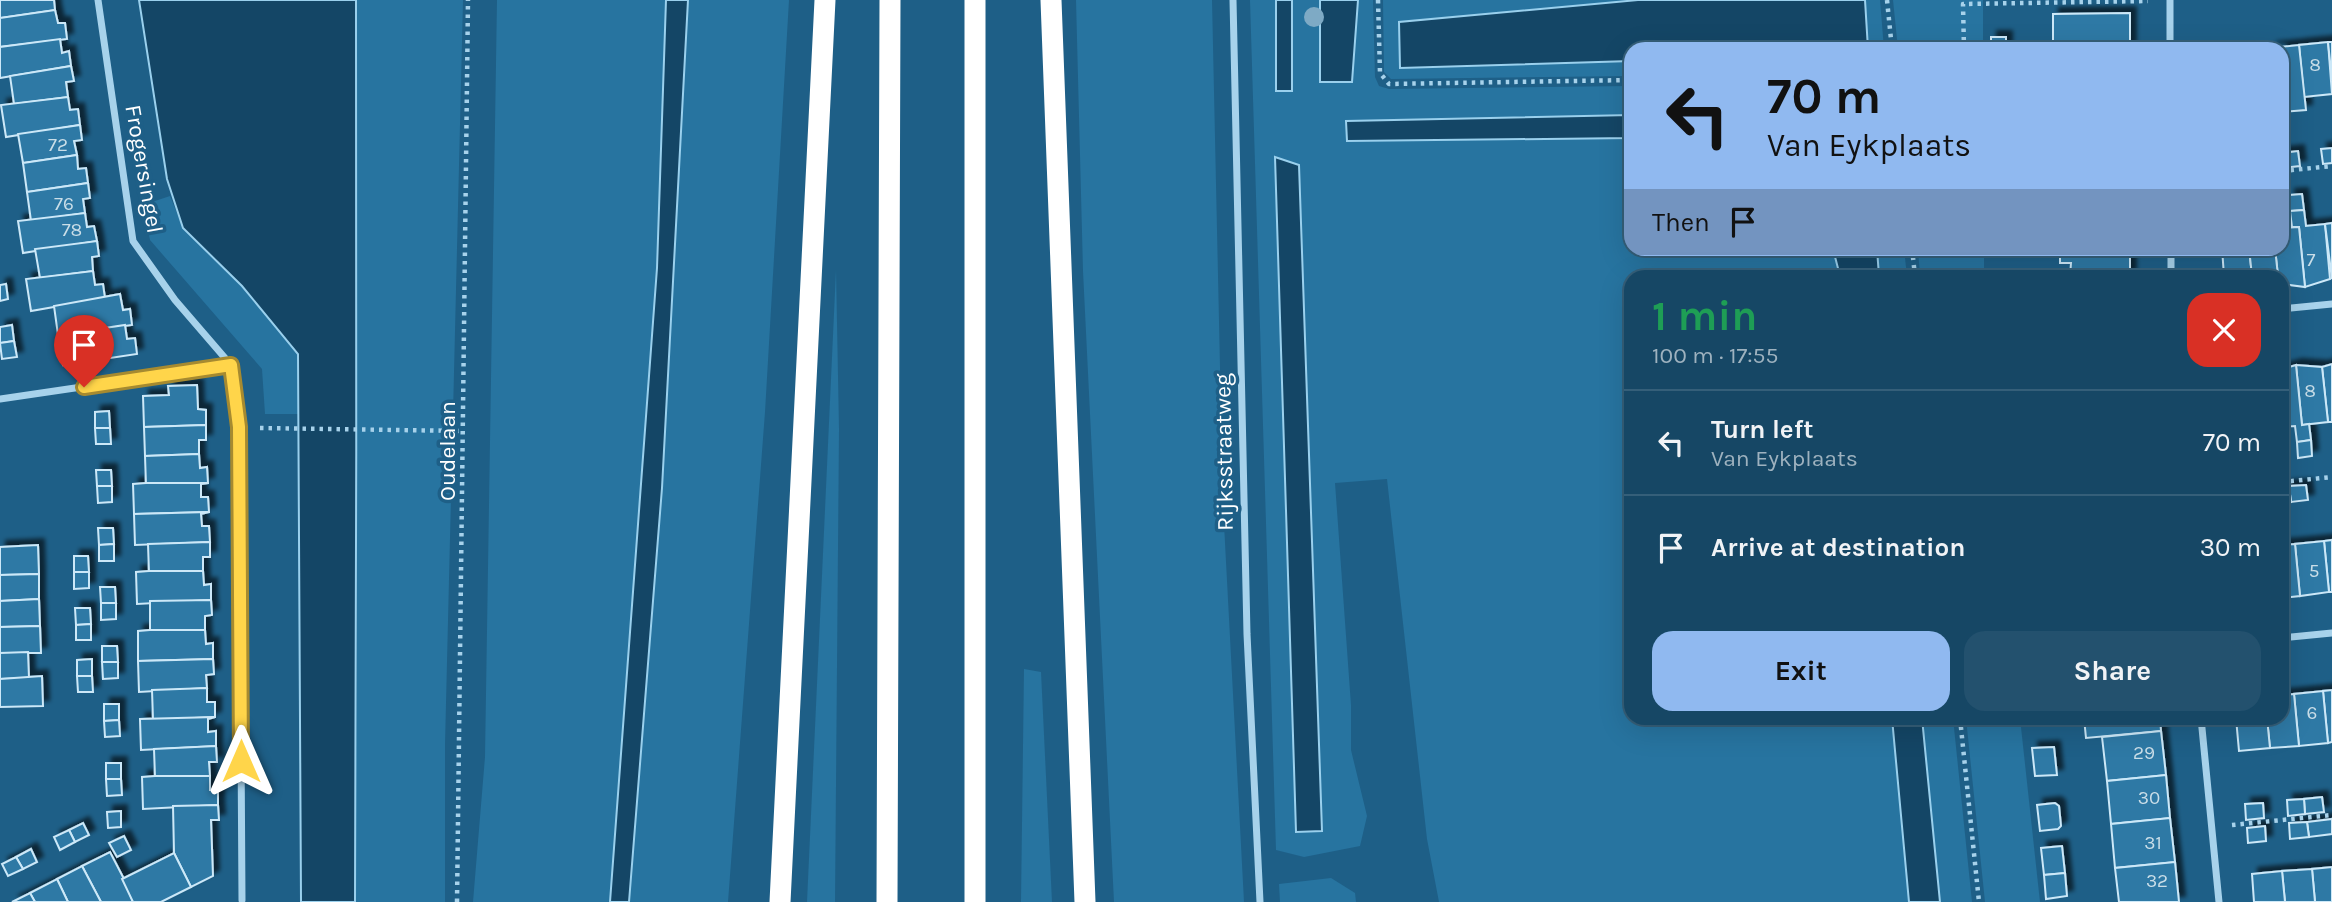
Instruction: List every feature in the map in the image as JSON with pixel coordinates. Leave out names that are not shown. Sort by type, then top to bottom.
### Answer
[{"type":"highway","points":[[780,902],[825,0]]},
{"type":"highway","points":[[887,902],[891,0]]},
{"type":"highway","points":[[975,0],[975,902]]},
{"type":"highway","points":[[1051,0],[1085,902]]},
{"type":"street","name":"Frogersingel","points":[[98,0],[133,241],[175,300],[231,365]]},
{"type":"street","name":"Rijksstraatweg","points":[[1233,0],[1247,634],[1260,902]]},
{"type":"street","points":[[2170,42],[2170,0],[2177,0]]},
{"type":"street","points":[[2289,308],[2332,304]]},
{"type":"street","points":[[0,399],[231,365],[239,427],[242,900]]},
{"type":"street","points":[[2289,637],[2332,633]]},
{"type":"street","points":[[2202,725],[2218,902]]},
{"type":"path","name":"Oudelaan","points":[[457,902],[468,0]]},
{"type":"path","points":[[1378,0],[1380,73],[1389,83],[1624,80]]},
{"type":"path","points":[[1887,0],[1891,42]]},
{"type":"path","points":[[1964,42],[1963,4],[2170,0]]},
{"type":"path","points":[[2289,170],[2332,166]]},
{"type":"path","points":[[280,428],[464,431]]},
{"type":"path","points":[[2289,481],[2332,477]]},
{"type":"path","points":[[1961,725],[1979,902]]},
{"type":"path","points":[[2211,827],[2332,815]]},
{"type":"shaded area","points":[[139,0],[356,0],[355,902],[301,902],[298,354],[242,286],[183,228],[167,179]]},
{"type":"shaded area","points":[[356,0],[463,0],[445,745],[445,902],[355,902]]},
{"type":"shaded area","points":[[497,0],[666,0],[657,268],[610,902],[473,902],[485,757]]},
{"type":"shaded area","points":[[666,0],[688,0],[662,488],[629,902],[610,902],[657,268]]},
{"type":"shaded area","points":[[688,0],[789,0],[765,412],[728,902],[629,902],[662,488]]},
{"type":"shaded area","points":[[1076,0],[1212,0],[1223,505],[1244,902],[1114,902],[1083,271]]},
{"type":"shaded area","points":[[1250,0],[1276,0],[1276,91],[1292,91],[1292,0],[1320,0],[1320,81],[1352,82],[1358,0],[1373,0],[1375,77],[1379,86],[1389,89],[1624,86],[1624,115],[1347,121],[1348,141],[1624,138],[1624,256],[1835,256],[1838,270],[1624,270],[1624,725],[1893,725],[1909,902],[1439,902],[1427,839],[1387,479],[1335,483],[1351,705],[1351,750],[1367,816],[1360,846],[1304,857],[1276,850]],"holes":[[[1275,157],[1299,166],[1321,831],[1296,832]]]},
{"type":"shaded area","points":[[1276,0],[1292,0],[1292,91],[1276,91]]},
{"type":"shaded area","points":[[1320,0],[1358,0],[1352,82],[1320,82]]},
{"type":"shaded area","points":[[1383,0],[1638,0],[1399,23],[1400,68],[1624,61],[1624,76],[1391,79],[1384,72]]},
{"type":"shaded area","points":[[1638,0],[1865,0],[1868,42],[1624,42],[1624,61],[1400,68],[1399,22]]},
{"type":"shaded area","points":[[1865,0],[1880,0],[1883,42],[1868,42]]},
{"type":"shaded area","points":[[1893,0],[1983,0],[1983,42],[1897,42]]},
{"type":"shaded area","points":[[1624,115],[1624,138],[1347,141],[1346,121]]},
{"type":"shaded area","points":[[1275,157],[1299,165],[1322,831],[1296,832]]},
{"type":"shaded area","points":[[170,196],[183,228],[242,286],[298,354],[298,414],[265,414],[262,369],[150,240],[143,205]]},
{"type":"shaded area","points":[[1835,256],[1878,256],[1879,270],[1838,270]]},
{"type":"shaded area","points":[[1878,256],[1905,256],[1906,270],[1879,270]]},
{"type":"shaded area","points":[[1919,256],[1984,256],[1984,270],[1920,270]]},
{"type":"shaded area","points":[[836,270],[839,429],[835,902],[807,902]]},
{"type":"shaded area","points":[[1024,669],[1041,672],[1052,902],[1021,902]]},
{"type":"shaded area","points":[[1893,725],[1923,725],[1940,902],[1909,902]]},
{"type":"shaded area","points":[[1923,725],[1954,725],[1972,902],[1940,902]]},
{"type":"shaded area","points":[[1967,725],[2021,725],[2040,902],[1985,902]]},
{"type":"shaded area","points":[[1331,878],[1355,893],[1356,902],[1280,902],[1279,884]]},
{"type":"building","points":[[0,0],[54,0],[55,10],[0,18]]},
{"type":"building","points":[[55,10],[58,23],[65,23],[67,39],[0,47],[0,18]]},
{"type":"building","points":[[2130,13],[2130,42],[2053,42],[2053,14]]},
{"type":"building","points":[[1991,37],[2006,37],[2006,42],[1991,42]]},
{"type":"building","points":[[60,39],[62,53],[69,51],[71,66],[0,78],[0,47]]},
{"type":"building","points":[[2328,42],[2332,94],[2304,97],[2299,45]]},
{"type":"building","points":[[2328,42],[2332,42],[2332,80]]},
{"type":"building","points":[[2299,45],[2306,110],[2289,111],[2289,46]]},
{"type":"building","points":[[71,66],[74,81],[66,82],[68,97],[14,104],[10,76]]},
{"type":"building","points":[[68,97],[70,110],[78,109],[80,125],[6,137],[1,105]]},
{"type":"building","points":[[80,125],[82,140],[74,141],[77,155],[23,163],[18,134]]},
{"type":"building","points":[[2332,148],[2332,163],[2323,164],[2321,149]]},
{"type":"building","points":[[2298,151],[2300,166],[2289,167],[2289,152]]},
{"type":"building","points":[[77,155],[78,169],[86,168],[88,183],[27,192],[23,163]]},
{"type":"building","points":[[88,183],[90,198],[83,199],[85,213],[31,221],[27,192]]},
{"type":"building","points":[[2302,194],[2304,210],[2290,211],[2289,195]]},
{"type":"building","points":[[2304,210],[2306,226],[2325,224],[2330,279],[2305,287],[2299,227],[2292,227],[2290,211]]},
{"type":"building","points":[[85,213],[87,227],[94,226],[97,241],[23,253],[18,221]]},
{"type":"building","points":[[2332,223],[2332,279],[2325,224]]},
{"type":"building","points":[[2299,227],[2305,287],[2289,285],[2289,270],[2277,270],[2276,256],[2289,256],[2289,228]]},
{"type":"building","points":[[97,241],[99,256],[92,257],[93,271],[40,278],[35,249]]},
{"type":"building","points":[[2060,256],[2130,256],[2130,270],[2070,270],[2071,263],[2060,263]]},
{"type":"building","points":[[2223,256],[2250,256],[2251,270],[2224,270]]},
{"type":"building","points":[[2250,256],[2276,256],[2277,270],[2251,270]]},
{"type":"building","points":[[93,271],[95,285],[103,284],[105,298],[31,311],[26,279]]},
{"type":"building","points":[[6,284],[8,299],[0,301],[0,285]]},
{"type":"building","points":[[120,294],[123,310],[130,309],[132,325],[58,335],[54,306]]},
{"type":"building","points":[[12,325],[14,341],[0,343],[0,327]]},
{"type":"building","points":[[125,325],[127,339],[135,338],[137,354],[63,365],[58,335]]},
{"type":"building","points":[[14,341],[17,357],[2,359],[0,343]]},
{"type":"building","points":[[2332,364],[2332,422],[2328,422],[2322,367]]},
{"type":"building","points":[[2296,365],[2322,367],[2328,422],[2302,425]]},
{"type":"building","points":[[2296,365],[2302,425],[2309,424],[2311,440],[2297,442],[2295,426],[2289,426],[2289,367]]},
{"type":"building","points":[[197,385],[198,409],[206,410],[206,425],[144,427],[143,396],[169,395],[168,386]]},
{"type":"building","points":[[109,411],[110,428],[95,428],[95,412]]},
{"type":"building","points":[[206,425],[206,440],[199,440],[199,454],[145,456],[144,427]]},
{"type":"building","points":[[95,428],[110,428],[111,444],[96,444]]},
{"type":"building","points":[[2311,440],[2312,456],[2298,458],[2297,442]]},
{"type":"building","points":[[199,454],[200,468],[207,467],[208,483],[146,485],[145,456]]},
{"type":"building","points":[[96,470],[111,470],[112,486],[97,486]]},
{"type":"building","points":[[208,483],[201,484],[201,497],[208,497],[209,512],[134,514],[133,484]]},
{"type":"building","points":[[2306,485],[2308,500],[2291,502],[2289,486]]},
{"type":"building","points":[[97,486],[112,486],[112,502],[98,503]]},
{"type":"building","points":[[209,512],[201,514],[202,526],[209,526],[210,542],[135,545],[134,514]]},
{"type":"building","points":[[98,528],[113,528],[114,544],[99,545]]},
{"type":"building","points":[[2332,540],[2332,592],[2329,592],[2324,541]]},
{"type":"building","points":[[2324,541],[2329,592],[2300,596],[2295,544]]},
{"type":"building","points":[[210,542],[210,557],[203,557],[203,571],[149,573],[148,544]]},
{"type":"building","points":[[114,544],[114,561],[99,561],[99,545]]},
{"type":"building","points":[[2289,544],[2295,544],[2300,596],[2289,597]]},
{"type":"building","points":[[38,545],[39,574],[0,575],[0,547]]},
{"type":"building","points":[[74,556],[88,556],[89,572],[74,572]]},
{"type":"building","points":[[203,571],[204,585],[211,584],[211,600],[137,604],[136,572]]},
{"type":"building","points":[[74,572],[89,572],[89,588],[74,589]]},
{"type":"building","points":[[39,574],[39,599],[0,601],[0,575]]},
{"type":"building","points":[[100,587],[115,587],[116,603],[101,603]]},
{"type":"building","points":[[39,599],[40,626],[0,627],[0,601]]},
{"type":"building","points":[[211,600],[212,615],[205,616],[205,630],[150,632],[150,601]]},
{"type":"building","points":[[101,603],[116,603],[116,619],[101,620]]},
{"type":"building","points":[[75,608],[90,608],[91,624],[76,625]]},
{"type":"building","points":[[91,624],[91,640],[76,640],[76,625]]},
{"type":"building","points":[[40,626],[41,653],[0,653],[0,627]]},
{"type":"building","points":[[205,630],[206,644],[213,643],[213,659],[138,661],[138,631]]},
{"type":"building","points":[[102,646],[117,646],[118,662],[102,662]]},
{"type":"building","points":[[28,652],[29,678],[0,679],[0,653]]},
{"type":"building","points":[[92,659],[92,676],[77,676],[77,660]]},
{"type":"building","points":[[213,659],[214,674],[206,675],[207,688],[139,692],[138,661]]},
{"type":"building","points":[[102,662],[118,662],[118,678],[103,679]]},
{"type":"building","points":[[42,676],[43,706],[0,707],[0,679]]},
{"type":"building","points":[[77,676],[92,676],[93,692],[78,692]]},
{"type":"building","points":[[207,688],[207,702],[215,702],[215,717],[153,720],[152,690]]},
{"type":"building","points":[[2332,690],[2332,742],[2328,743],[2323,691]]},
{"type":"building","points":[[2323,691],[2328,743],[2299,746],[2294,694]]},
{"type":"building","points":[[2289,694],[2294,694],[2299,746],[2270,748],[2268,725],[2289,725]]},
{"type":"building","points":[[104,704],[119,704],[119,720],[104,721]]},
{"type":"building","points":[[215,717],[208,719],[208,732],[216,731],[216,746],[141,750],[140,719]]},
{"type":"building","points":[[119,720],[120,736],[105,737],[104,721]]},
{"type":"building","points":[[2085,725],[2161,725],[2161,731],[2086,738]]},
{"type":"building","points":[[2237,725],[2268,725],[2270,748],[2239,751]]},
{"type":"building","points":[[2161,731],[2166,775],[2107,781],[2102,737]]},
{"type":"building","points":[[216,746],[217,762],[209,762],[210,776],[155,777],[154,749]]},
{"type":"building","points":[[2054,747],[2057,775],[2035,776],[2032,748]]},
{"type":"building","points":[[106,763],[121,763],[121,779],[106,779]]},
{"type":"building","points":[[2166,775],[2170,818],[2111,824],[2107,781]]},
{"type":"building","points":[[210,776],[210,790],[218,790],[218,805],[143,809],[142,777]]},
{"type":"building","points":[[106,779],[121,779],[122,795],[107,796]]},
{"type":"building","points":[[2322,797],[2324,812],[2305,814],[2304,799]]},
{"type":"building","points":[[2304,799],[2305,814],[2288,816],[2287,800]]},
{"type":"building","points":[[2055,803],[2059,806],[2061,826],[2058,829],[2040,831],[2037,805]]},
{"type":"building","points":[[2263,803],[2264,818],[2246,820],[2245,804]]},
{"type":"building","points":[[218,805],[219,820],[211,820],[213,876],[191,887],[174,853],[173,806]]},
{"type":"building","points":[[121,811],[121,827],[108,828],[107,812]]},
{"type":"building","points":[[2170,818],[2175,862],[2115,868],[2111,824]]},
{"type":"building","points":[[2332,819],[2332,834],[2309,837],[2307,822]]},
{"type":"building","points":[[2307,822],[2309,837],[2290,839],[2289,823]]},
{"type":"building","points":[[83,823],[89,835],[75,842],[69,830]]},
{"type":"building","points":[[2265,826],[2266,841],[2248,843],[2247,828]]},
{"type":"building","points":[[69,830],[75,842],[60,850],[54,837]]},
{"type":"building","points":[[124,836],[131,850],[117,857],[109,843]]},
{"type":"building","points":[[2062,846],[2065,873],[2044,875],[2041,848]]},
{"type":"building","points":[[31,849],[37,862],[23,869],[16,857]]},
{"type":"building","points":[[110,852],[133,902],[101,902],[82,866]]},
{"type":"building","points":[[174,853],[191,887],[161,902],[133,902],[122,879]]},
{"type":"building","points":[[16,857],[23,869],[8,876],[2,864]]},
{"type":"building","points":[[2175,862],[2179,902],[2119,902],[2115,868]]},
{"type":"building","points":[[82,866],[101,902],[68,902],[57,879]]},
{"type":"building","points":[[2332,867],[2332,902],[2315,902],[2312,869]]},
{"type":"building","points":[[2312,869],[2315,902],[2285,902],[2282,871]]},
{"type":"building","points":[[2282,871],[2285,902],[2254,902],[2252,874]]},
{"type":"building","points":[[2065,873],[2067,896],[2046,899],[2044,875]]},
{"type":"building","points":[[57,879],[68,902],[35,902],[30,893]]},
{"type":"building","points":[[30,893],[35,902],[12,902]]},
{"type":"route","points":[[84,387],[231,365],[239,427],[241,761]]}]
